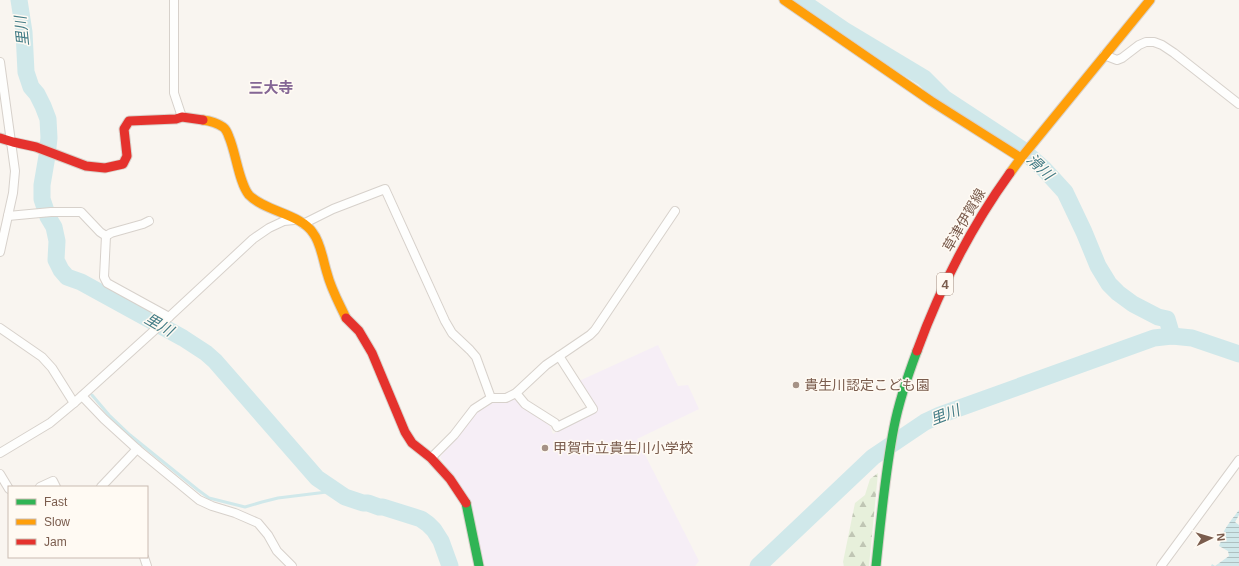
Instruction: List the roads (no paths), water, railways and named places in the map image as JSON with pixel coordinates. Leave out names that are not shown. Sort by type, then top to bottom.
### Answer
[{"type":"street","points":[[174,0],[174,93],[182,117]]},
{"type":"street","points":[[784,0],[971,128],[1024,154]]},
{"type":"street","name":"草津伊賀線","points":[[876,566],[884,485],[894,425],[909,371],[925,328],[947,279],[994,195],[1024,154],[1150,0]]},
{"type":"street","points":[[1104,55],[1117,60],[1139,45],[1146,42],[1154,42],[1162,45],[1239,104]]},
{"type":"street","points":[[0,62],[14,171],[13,193],[0,252]]},
{"type":"street","points":[[0,138],[35,147],[85,167],[102,169],[123,164],[127,156],[124,129],[130,121],[176,119],[182,117],[214,122],[225,128],[233,146],[241,179],[248,194],[259,203],[287,215],[303,224],[313,232],[337,300],[346,318],[359,331],[372,353],[405,432],[412,443],[431,458],[450,479],[466,502],[478,566]]},
{"type":"street","points":[[303,224],[333,209],[384,189],[445,321],[452,333],[476,357],[491,398]]},
{"type":"street","points":[[431,458],[454,435],[474,408],[491,398],[506,398],[516,393],[546,365],[595,330],[675,211]]},
{"type":"street","points":[[8,216],[52,212],[81,212],[100,232],[106,236]]},
{"type":"street","points":[[0,453],[50,423],[74,403],[168,319],[253,239],[269,228],[284,221],[294,220]]},
{"type":"street","points":[[106,236],[149,221]]},
{"type":"street","points":[[106,236],[104,277],[107,283],[168,319]]},
{"type":"street","points":[[0,328],[42,357],[52,368],[74,403]]},
{"type":"street","points":[[516,393],[524,404],[555,424],[557,427],[593,409],[559,356]]},
{"type":"street","points":[[82,396],[136,449],[200,500],[258,523],[277,551],[292,566]]},
{"type":"street","points":[[102,486],[136,449]]},
{"type":"street","points":[[1161,566],[1239,460]]},
{"type":"street","points":[[0,474],[8,487]]},
{"type":"street","points":[[42,486],[53,481],[56,486]]},
{"type":"water","points":[[1239,510],[1239,515],[1235,522],[1239,525],[1239,566],[1215,566],[1229,556],[1228,551],[1219,546],[1225,529]]},
{"type":"waterway","name":"里川","points":[[19,0],[24,32],[26,72],[31,87],[37,94],[48,119],[49,138],[42,185],[42,199],[48,217],[54,227],[57,241],[56,260],[61,270],[67,277],[81,282],[183,338],[206,353],[215,361],[317,478],[345,497],[421,519],[434,530],[441,541],[450,566]]},
{"type":"waterway","name":"滑川","points":[[800,0],[844,30],[924,78],[944,98],[1020,148],[1044,169],[1065,192],[1098,266],[1109,284],[1133,304],[1158,317],[1167,319],[1172,336]]},
{"type":"waterway","name":"里川","points":[[758,566],[873,457],[925,422],[940,415],[1154,338],[1172,336],[1192,338],[1239,354]]},
{"type":"waterway","points":[[92,395],[109,415],[130,435],[209,498],[245,507],[278,498],[335,491]]},
{"type":"place","name":"貴生川認定こども園","points":[[796,385]]},
{"type":"place","name":"甲賀市立貴生川小学校","points":[[545,448]]},
{"type":"district","name":"三大寺","points":[[271,88]]}]
